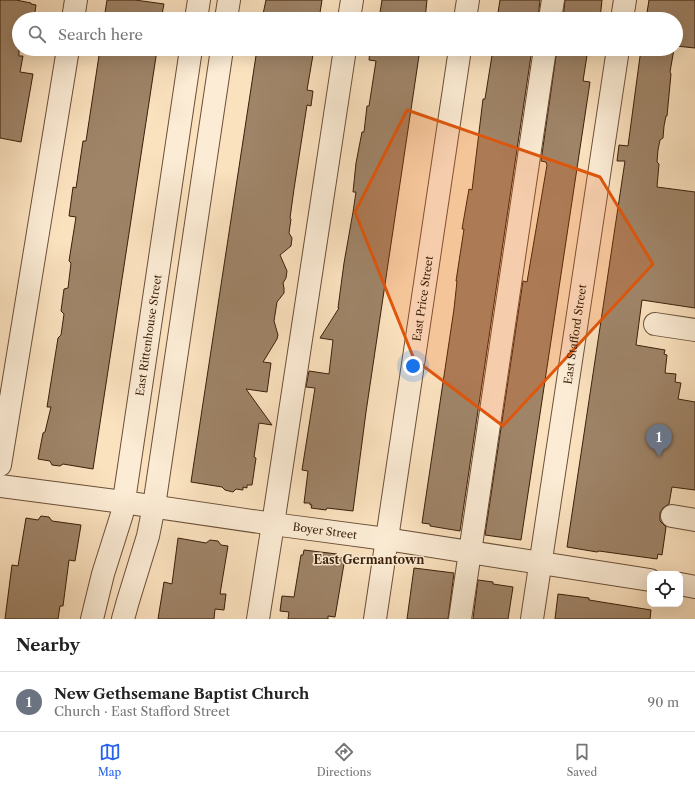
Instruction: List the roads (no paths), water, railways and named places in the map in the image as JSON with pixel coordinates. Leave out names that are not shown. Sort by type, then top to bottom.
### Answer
[{"type":"street","points":[[74,12],[76,0]]},
{"type":"street","points":[[197,12],[199,0]]},
{"type":"street","points":[[227,12],[229,0]]},
{"type":"street","points":[[350,12],[352,0]]},
{"type":"street","points":[[466,12],[468,0]]},
{"type":"street","points":[[551,12],[553,0]]},
{"type":"street","points":[[623,12],[625,0]]},
{"type":"street","points":[[0,465],[67,56]]},
{"type":"street","name":"East Rittenhouse Street","points":[[92,619],[103,574],[118,528],[123,502],[190,56]]},
{"type":"street","points":[[123,619],[148,536],[154,506],[221,56]]},
{"type":"street","points":[[258,619],[344,56]]},
{"type":"street","name":"East Price Street","points":[[375,619],[459,56]]},
{"type":"street","points":[[460,619],[544,56]]},
{"type":"street","name":"East Stafford Street","points":[[532,619],[617,56]]},
{"type":"street","points":[[655,324],[695,330]]},
{"type":"street","name":"Boyer Street","points":[[0,486],[386,539],[647,580]]},
{"type":"street","points":[[672,516],[695,520]]},
{"type":"street","points":[[683,585],[695,587]]},
{"type":"place","name":"New Gethsemane Baptist Church","points":[[659,457]]},
{"type":"district","name":"East Germantown","points":[[369,560]]}]
